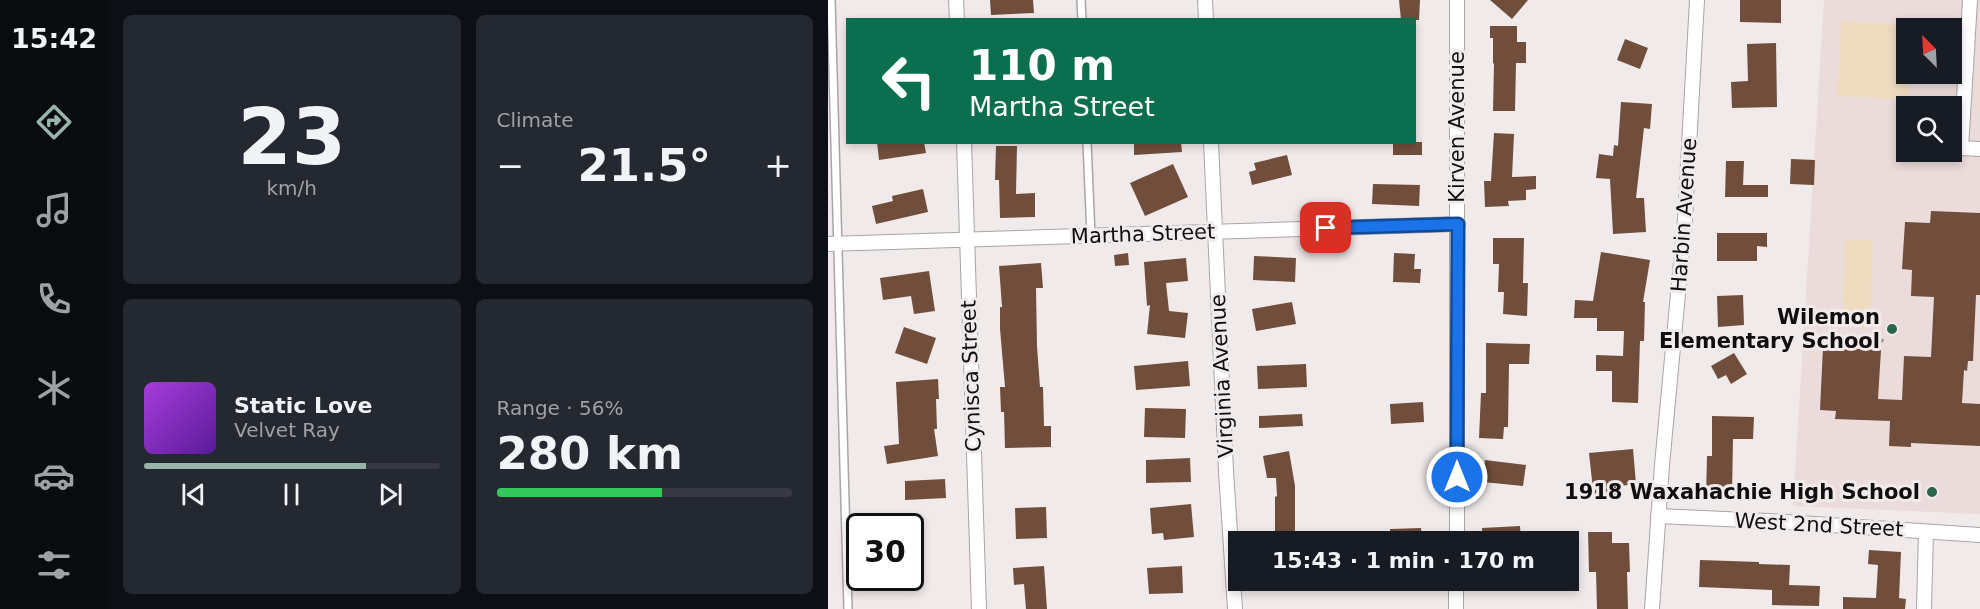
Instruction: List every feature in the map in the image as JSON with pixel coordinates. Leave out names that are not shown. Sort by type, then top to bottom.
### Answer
[{"type":"street","points":[[956,0],[957,18]]},
{"type":"street","points":[[1205,0],[1206,18]]},
{"type":"street","name":"Kirven Avenue","points":[[1457,0],[1457,531]]},
{"type":"street","name":"Harbin Avenue","points":[[1652,609],[1658,516],[1685,219],[1697,0]]},
{"type":"street","points":[[1970,0],[1961,148],[1980,149]]},
{"type":"street","name":"Cynisca Street","points":[[964,144],[979,609]]},
{"type":"street","name":"Virginia Avenue","points":[[1211,144],[1226,471],[1235,609]]},
{"type":"street","name":"Martha Street","points":[[834,244],[1206,234],[1215,231],[1458,224]]},
{"type":"street","name":"West 2nd Street","points":[[1658,516],[1980,535]]},
{"type":"street","points":[[1924,609],[1926,532]]},
{"type":"street","points":[[1456,591],[1456,609]]},
{"type":"lane","points":[[831,0],[834,244],[849,609]]},
{"type":"lane","points":[[1082,0],[1082,18]]},
{"type":"lane","points":[[1087,144],[1091,236]]},
{"type":"path","points":[[1849,348],[1849,344],[1877,345],[1884,339]]},
{"type":"shaded area","name":"Wilemon Elementary School","points":[[1824,0],[1980,0],[1980,514],[1793,506]]},
{"type":"shaded area","points":[[1841,21],[1896,24],[1896,84],[1909,84],[1908,96],[1896,96],[1896,99],[1837,96]]},
{"type":"shaded area","points":[[1845,239],[1873,240],[1871,323],[1867,328],[1842,326]]},
{"type":"building","points":[[990,0],[1033,0],[1034,13],[991,15]]},
{"type":"building","points":[[1399,0],[1420,0],[1419,20],[1401,18]]},
{"type":"building","points":[[1490,0],[1528,0],[1512,19]]},
{"type":"building","points":[[1740,0],[1781,0],[1781,23],[1740,22]]},
{"type":"building","points":[[1490,26],[1517,26],[1517,42],[1526,42],[1526,63],[1516,63],[1515,111],[1493,111],[1494,63]]},
{"type":"building","points":[[1625,39],[1648,48],[1640,69],[1617,60]]},
{"type":"building","points":[[1776,43],[1777,107],[1732,108],[1731,82],[1748,81],[1747,44]]},
{"type":"building","points":[[1621,102],[1652,104],[1650,129],[1644,128],[1636,198],[1644,198],[1646,232],[1613,234],[1610,179],[1596,178],[1599,154],[1613,156],[1614,145],[1618,146]]},
{"type":"building","points":[[1494,133],[1514,134],[1512,177],[1536,176],[1536,189],[1526,190],[1526,200],[1508,201],[1509,206],[1485,207],[1484,181],[1491,181]]},
{"type":"building","points":[[1422,142],[1422,155],[1393,155],[1393,144]]},
{"type":"building","points":[[877,144],[924,144],[926,153],[879,160]]},
{"type":"building","points":[[1134,144],[1181,144],[1182,152],[1134,155]]},
{"type":"building","points":[[996,146],[1017,146],[1016,194],[1035,193],[1035,217],[1000,218],[999,180],[995,180]]},
{"type":"building","points":[[1287,155],[1292,175],[1252,185],[1249,172],[1256,170],[1254,163]]},
{"type":"building","points":[[1791,159],[1815,160],[1814,185],[1790,184]]},
{"type":"building","points":[[1726,161],[1744,161],[1743,185],[1768,185],[1768,197],[1725,197]]},
{"type":"building","points":[[1173,164],[1188,197],[1145,216],[1130,183]]},
{"type":"building","points":[[1373,184],[1420,185],[1419,206],[1372,204]]},
{"type":"building","points":[[923,189],[928,212],[876,224],[872,206],[893,201],[892,196]]},
{"type":"building","points":[[1931,211],[1980,213],[1980,295],[1976,295],[1973,361],[1968,361],[1967,371],[1964,370],[1962,403],[1980,404],[1980,446],[1911,443],[1911,447],[1889,446],[1890,421],[1835,419],[1836,411],[1820,410],[1823,347],[1881,350],[1878,399],[1902,400],[1904,356],[1931,357],[1934,297],[1911,296],[1912,270],[1902,269],[1905,222],[1930,223]]},
{"type":"building","points":[[1717,233],[1767,233],[1767,247],[1757,246],[1757,261],[1717,261]]},
{"type":"building","points":[[1493,238],[1524,238],[1523,283],[1528,283],[1527,316],[1503,314],[1504,292],[1498,292],[1499,264],[1493,264]]},
{"type":"building","points":[[1601,252],[1650,260],[1643,302],[1645,302],[1644,341],[1640,341],[1638,403],[1612,402],[1612,371],[1596,371],[1596,355],[1623,356],[1624,331],[1597,331],[1597,318],[1574,318],[1575,300],[1593,301]]},
{"type":"building","points":[[1128,253],[1129,265],[1115,266],[1114,255]]},
{"type":"building","points":[[1394,253],[1415,254],[1414,269],[1421,269],[1420,283],[1393,282]]},
{"type":"building","points":[[1254,256],[1296,258],[1295,282],[1253,280]]},
{"type":"building","points":[[1186,258],[1188,281],[1166,283],[1169,311],[1188,313],[1185,338],[1147,334],[1150,305],[1147,306],[1144,262]]},
{"type":"building","points":[[1041,263],[1043,288],[1036,288],[1037,346],[1040,387],[1043,387],[1044,426],[1051,426],[1051,447],[1005,448],[1004,412],[1001,412],[1000,387],[1005,387],[1000,329],[1000,307],[1002,307],[999,266]]},
{"type":"building","points":[[929,271],[935,311],[914,314],[911,296],[883,300],[880,278]]},
{"type":"building","points":[[1743,295],[1744,325],[1718,327],[1717,296]]},
{"type":"building","points":[[1292,302],[1296,324],[1256,331],[1252,309]]},
{"type":"building","points":[[904,327],[936,338],[927,364],[895,353]]},
{"type":"building","points":[[1486,343],[1530,344],[1529,364],[1509,364],[1508,427],[1504,427],[1503,439],[1479,438],[1481,393],[1486,393]]},
{"type":"building","points":[[1734,353],[1747,374],[1731,384],[1726,375],[1718,379],[1711,366]]},
{"type":"building","points":[[1188,361],[1190,386],[1136,390],[1134,366]]},
{"type":"building","points":[[1306,364],[1307,387],[1258,389],[1257,366]]},
{"type":"building","points":[[938,379],[937,429],[934,429],[938,456],[887,464],[884,446],[899,444],[896,382]]},
{"type":"building","points":[[1423,402],[1424,422],[1391,424],[1390,404]]},
{"type":"building","points":[[1145,408],[1186,409],[1185,438],[1144,437]]},
{"type":"building","points":[[1302,414],[1303,426],[1259,428],[1259,416]]},
{"type":"building","points":[[1712,416],[1754,417],[1753,439],[1733,439],[1732,496],[1706,496],[1707,456],[1712,456]]},
{"type":"building","points":[[1633,449],[1636,484],[1620,486],[1621,496],[1594,499],[1589,453]]},
{"type":"building","points":[[1289,451],[1295,486],[1295,531],[1275,531],[1276,478],[1267,478],[1263,456]]},
{"type":"building","points":[[1190,458],[1191,482],[1146,483],[1146,460]]},
{"type":"building","points":[[1485,460],[1526,465],[1523,486],[1483,482]]},
{"type":"building","points":[[945,479],[946,498],[905,500],[905,481]]},
{"type":"building","points":[[1191,504],[1194,537],[1164,540],[1163,533],[1152,534],[1150,508]]},
{"type":"building","points":[[1046,507],[1047,538],[1016,539],[1015,508]]},
{"type":"building","points":[[1520,526],[1520,531],[1482,531],[1482,528]]},
{"type":"building","points":[[1421,528],[1421,531],[1390,531],[1390,529]]},
{"type":"building","points":[[1588,532],[1612,532],[1612,543],[1629,543],[1628,609],[1597,609],[1596,572],[1589,572]]},
{"type":"building","points":[[1869,550],[1901,552],[1899,598],[1906,599],[1905,609],[1843,609],[1843,597],[1876,598],[1878,565],[1868,564]]},
{"type":"building","points":[[1700,560],[1790,565],[1789,585],[1820,586],[1819,606],[1772,605],[1772,590],[1699,587]]},
{"type":"building","points":[[1044,566],[1047,609],[1026,609],[1024,584],[1014,585],[1013,568]]},
{"type":"building","points":[[1182,566],[1183,593],[1149,594],[1147,568]]},
{"type":"place","name":"Wilemon Elementary School","points":[[1892,329]]},
{"type":"place","name":"1918 Waxahachie High School","points":[[1932,492]]},
{"type":"route","points":[[1326,228],[1458,224],[1457,477]]}]
